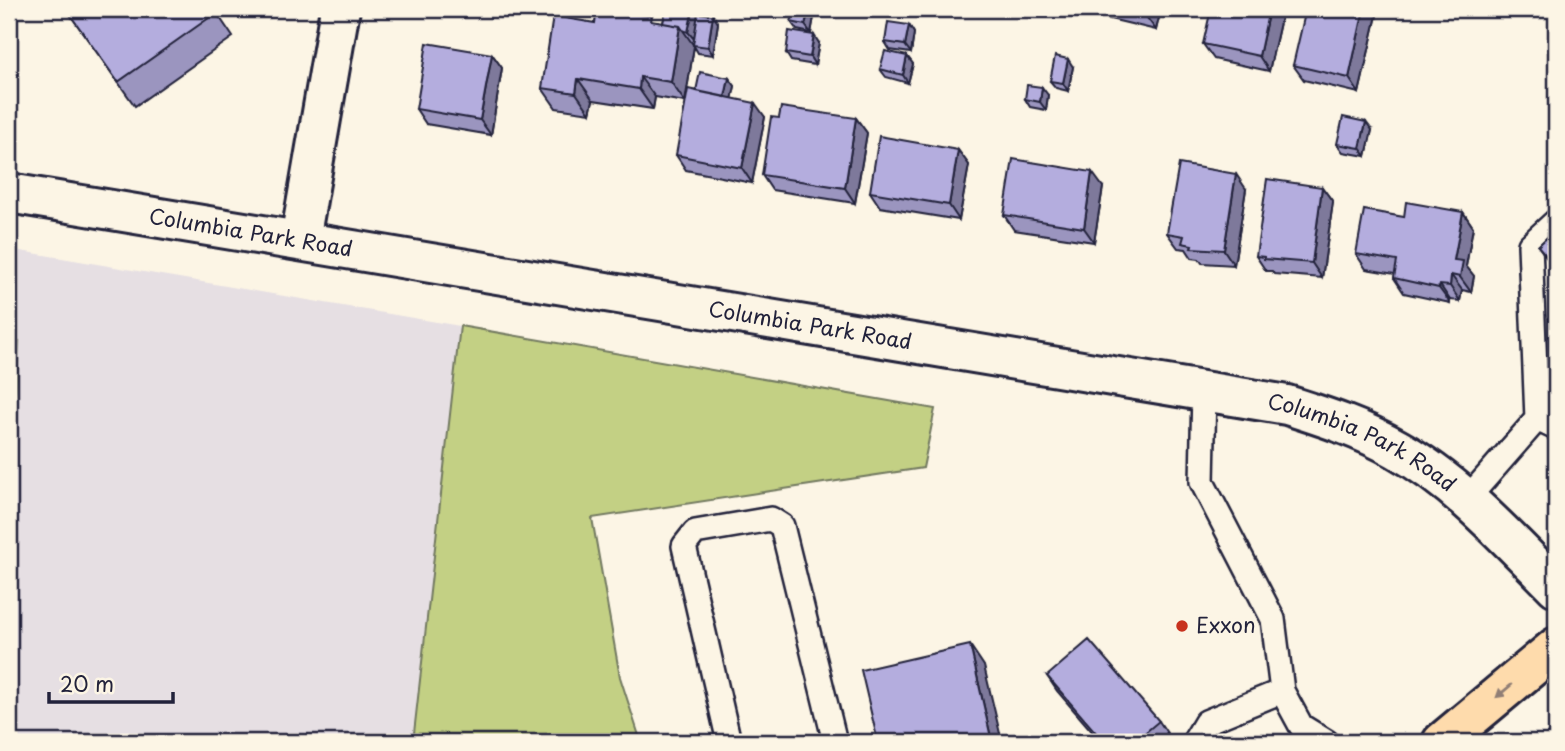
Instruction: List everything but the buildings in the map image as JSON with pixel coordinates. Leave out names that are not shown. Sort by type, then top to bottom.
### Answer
[{"type":"main road","points":[[1442,742],[1556,647]]},
{"type":"street","points":[[300,240],[340,9]]},
{"type":"street","name":"Columbia Park Road","points":[[9,193],[1287,405],[1340,422],[1399,450],[1466,499],[1556,587]]},
{"type":"lane","points":[[1547,423],[1530,244],[1556,221]]},
{"type":"lane","points":[[1204,390],[1202,482],[1273,619],[1282,691],[1301,726],[1327,742]]},
{"type":"lane","points":[[1466,499],[1547,423],[1556,398]]},
{"type":"lane","points":[[729,742],[684,546],[695,532],[771,519],[782,526],[835,742]]},
{"type":"lane","points":[[1194,742],[1206,722],[1282,691]]},
{"type":"shaded area","points":[[9,249],[460,326],[413,742],[9,742]]},
{"type":"green space","points":[[460,326],[935,409],[923,468],[592,518],[620,677],[641,742],[413,742]]},
{"type":"green space","points":[[9,341],[19,341],[9,500]]},
{"type":"place","name":"Exxon","points":[[1182,626]]}]
